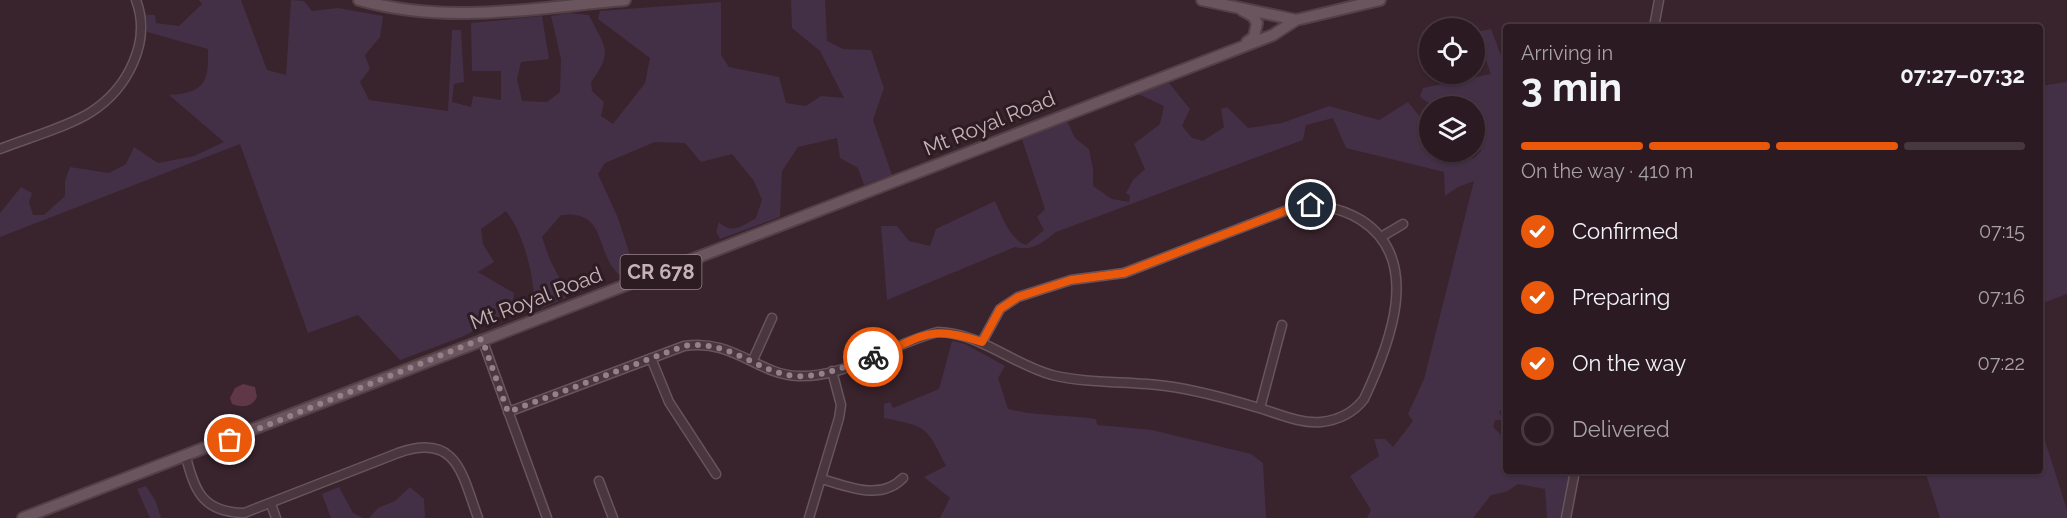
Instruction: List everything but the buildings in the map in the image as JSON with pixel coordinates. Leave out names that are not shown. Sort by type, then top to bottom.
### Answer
[{"type":"main road","points":[[359,0],[414,12],[453,15],[624,0]]},
{"type":"main road","points":[[1202,0],[1296,20],[1380,0]]},
{"type":"main road","points":[[1225,4],[1247,12],[1257,23],[1254,36],[1239,48]]},
{"type":"main road","name":"Mt Royal Road","points":[[23,518],[186,457],[482,339],[1273,35],[1296,20]]},
{"type":"street","points":[[0,149],[90,113],[110,95],[137,57],[142,31],[136,0]]},
{"type":"street","points":[[1655,24],[1659,0]]},
{"type":"street","points":[[508,412],[672,349],[695,344],[724,348],[792,375],[816,375],[938,332],[952,332],[982,342],[1003,356],[1054,375],[1167,386],[1260,408],[1303,421],[1322,422],[1356,410],[1364,399],[1383,352],[1398,291],[1391,255],[1381,237],[1372,227],[1343,211],[1311,205],[1290,209],[1124,273],[1071,280],[1018,297],[1000,309],[982,342]]},
{"type":"street","points":[[1381,237],[1403,224]]},
{"type":"street","points":[[753,360],[772,318]]},
{"type":"street","points":[[1260,408],[1282,325]]},
{"type":"street","points":[[482,339],[547,518]]},
{"type":"street","points":[[651,358],[669,402],[716,474]]},
{"type":"street","points":[[809,518],[822,479],[841,405],[832,371]]},
{"type":"street","points":[[186,457],[198,493],[216,508],[227,513],[244,513],[420,446],[452,458],[467,482],[478,518]]},
{"type":"street","points":[[1566,518],[1574,474]]},
{"type":"street","points":[[822,479],[876,492],[897,484],[903,478]]},
{"type":"street","points":[[599,481],[613,518]]},
{"type":"street","points":[[271,504],[276,518]]},
{"type":"shaded area","points":[[199,0],[241,0],[267,70],[286,75],[291,0],[304,1],[312,11],[338,8],[383,16],[380,37],[365,55],[370,69],[360,82],[369,100],[448,111],[452,30],[461,30],[464,82],[454,84],[452,102],[471,107],[473,96],[501,100],[501,71],[472,71],[471,23],[542,16],[549,59],[521,62],[517,79],[522,101],[547,102],[560,92],[561,59],[551,16],[569,13],[589,15],[605,49],[603,63],[591,82],[592,91],[604,102],[601,116],[613,124],[645,83],[650,58],[598,19],[600,11],[721,2],[721,55],[729,67],[779,77],[786,103],[806,106],[821,96],[844,98],[820,51],[792,28],[791,0],[825,0],[827,41],[843,49],[871,50],[884,88],[873,120],[892,175],[864,185],[858,168],[840,158],[837,138],[798,147],[782,171],[780,217],[720,239],[716,232],[719,222],[733,229],[756,218],[762,200],[754,181],[732,154],[701,162],[685,143],[655,142],[605,163],[598,174],[618,218],[635,270],[622,277],[607,258],[594,226],[587,219],[576,215],[561,215],[542,237],[550,260],[569,296],[541,309],[535,296],[522,240],[506,211],[481,229],[483,244],[494,262],[478,272],[514,293],[512,310],[464,336],[400,360],[358,315],[308,333],[240,144],[0,237],[0,213],[21,187],[32,193],[29,202],[33,215],[44,215],[65,196],[65,181],[70,167],[109,173],[126,164],[134,147],[158,163],[194,156],[224,142],[169,95],[190,92],[202,84],[207,70],[208,49],[147,32],[146,15],[155,15],[156,23],[179,26],[202,4]]},
{"type":"shaded area","points":[[1491,29],[1503,64],[1503,408],[1499,412],[1503,420],[1495,420],[1493,427],[1503,437],[1503,474],[1569,474],[1561,518],[1547,518],[1545,489],[1518,484],[1506,492],[1491,495],[1473,518],[1367,518],[1371,510],[1350,476],[1379,456],[1374,439],[1385,439],[1393,447],[1413,421],[1408,414],[1424,379],[1474,181],[1458,187],[1445,196],[1444,172],[1346,148],[1333,118],[1306,125],[1303,140],[1056,232],[1032,247],[1015,247],[887,300],[881,226],[897,226],[909,241],[930,246],[936,229],[995,201],[1007,226],[1020,242],[1026,245],[1044,230],[1037,217],[1045,209],[1022,139],[1067,121],[1075,138],[1089,149],[1093,169],[1093,186],[1112,199],[1129,202],[1130,196],[1126,193],[1133,180],[1145,169],[1134,144],[1160,124],[1164,106],[1136,93],[1169,83],[1190,109],[1182,126],[1192,138],[1203,141],[1224,127],[1221,109],[1227,107],[1248,128],[1282,123],[1329,106],[1379,120],[1408,102],[1419,116],[1419,162],[1485,162],[1485,96],[1420,96],[1423,88],[1442,84],[1485,84],[1485,75],[1491,74],[1485,58],[1485,30]]},
{"type":"shaded area","points":[[2067,82],[2067,294],[2043,303],[2043,86]]},
{"type":"shaded area","points":[[952,341],[965,344],[1005,366],[998,378],[1008,409],[1096,419],[1097,425],[1152,430],[1251,454],[1263,463],[1266,518],[940,518],[950,498],[924,477],[946,466],[924,430],[884,418],[884,404],[890,402],[893,408],[939,389]]},
{"type":"shaded area","points":[[243,384],[255,387],[257,397],[246,406],[232,404],[230,398],[235,388]]},
{"type":"shaded area","points":[[2043,434],[2067,510],[2067,518],[1940,518],[1926,474],[2043,474]]},
{"type":"shaded area","points":[[146,486],[156,502],[161,518],[150,518],[137,489]]},
{"type":"shaded area","points":[[339,487],[353,513],[363,518],[331,518],[322,494]]},
{"type":"shaded area","points":[[410,487],[424,499],[425,518],[369,518],[378,508],[395,501]]},
{"type":"way so far","points":[[230,440],[482,339],[508,412],[661,353],[695,344],[724,348],[775,370],[798,376],[832,371],[873,357]]},
{"type":"route","points":[[873,357],[921,336],[938,332],[952,332],[982,342],[1000,309],[1018,297],[1071,280],[1124,273],[1290,209],[1311,205]]}]
